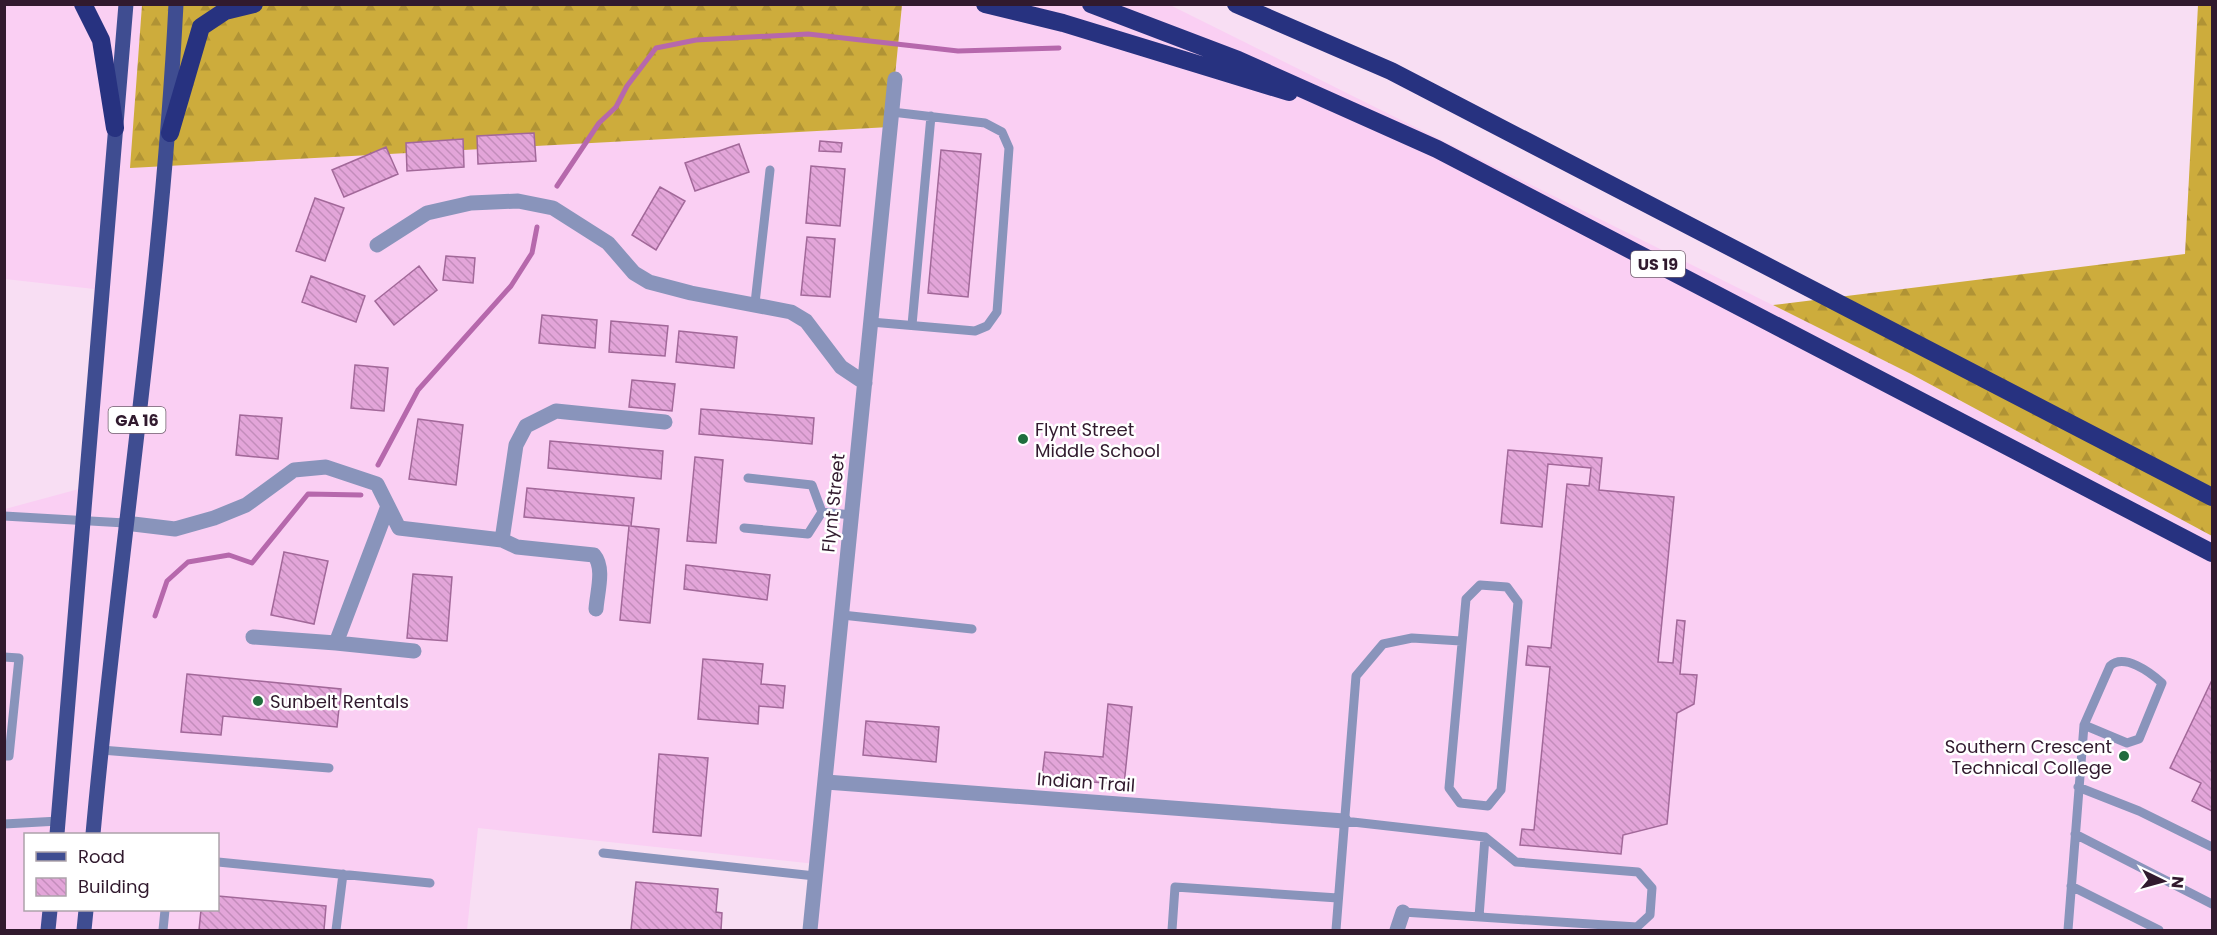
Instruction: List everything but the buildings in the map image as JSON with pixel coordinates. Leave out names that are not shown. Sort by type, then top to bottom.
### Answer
[{"type":"highway","points":[[83,4],[101,40],[115,128]]},
{"type":"highway","points":[[170,133],[201,27],[225,10],[254,4]]},
{"type":"highway","points":[[985,4],[1063,22],[1353,110]]},
{"type":"highway","name":"US 19","points":[[1091,4],[1238,60],[1353,110],[1520,192],[2212,553]]},
{"type":"highway","name":"US 19","points":[[1236,4],[1391,71],[2212,497]]},
{"type":"highway","points":[[1258,4],[1298,29]]},
{"type":"main road","name":"GA 16","points":[[58,828],[126,4]]},
{"type":"main road","name":"GA 16","points":[[93,833],[125,523],[170,133],[177,4]]},
{"type":"main road","points":[[48,930],[50,911]]},
{"type":"main road","points":[[84,930],[86,911]]},
{"type":"street","name":"Flynt Street","points":[[810,930],[895,79]]},
{"type":"street","points":[[378,245],[427,213],[471,203],[518,201],[553,208],[567,214],[608,243],[634,273],[649,282],[691,293],[783,308],[806,321],[841,367],[865,383]]},
{"type":"street","points":[[502,540],[516,445],[526,426],[556,411],[665,422]]},
{"type":"street","points":[[125,523],[175,529],[214,518],[246,505],[294,470],[326,467],[377,484],[399,528],[502,540],[517,547],[594,555],[600,569],[596,609]]},
{"type":"street","points":[[336,643],[388,506]]},
{"type":"street","points":[[253,637],[414,651]]},
{"type":"street","name":"Indian Trail","points":[[826,782],[1344,821]]},
{"type":"street","points":[[1397,930],[1403,912]]},
{"type":"lane","points":[[871,322],[975,331],[987,326],[997,312],[1010,148],[1002,132],[986,123],[892,112]]},
{"type":"lane","points":[[912,326],[932,116]]},
{"type":"lane","points":[[755,303],[770,170]]},
{"type":"lane","points":[[748,478],[812,484],[822,512]]},
{"type":"lane","points":[[822,512],[852,515]]},
{"type":"lane","points":[[744,528],[808,534],[822,512]]},
{"type":"lane","points":[[4,516],[125,523]]},
{"type":"lane","points":[[1480,585],[1507,587],[1518,602],[1501,790],[1488,806],[1460,803],[1449,788],[1461,641],[1466,599],[1480,585]]},
{"type":"lane","points":[[842,615],[972,629]]},
{"type":"lane","points":[[1336,930],[1356,676],[1383,644],[1412,638],[1461,641]]},
{"type":"lane","points":[[4,657],[19,658],[9,756],[4,756]]},
{"type":"lane","points":[[2068,930],[2084,725],[2110,666],[2116,660],[2124,660],[2162,683],[2139,739],[2133,743],[2084,725]]},
{"type":"lane","points":[[101,750],[329,768]]},
{"type":"lane","points":[[2078,787],[2139,811],[2212,847]]},
{"type":"lane","points":[[1344,821],[1485,837],[1516,862],[1638,872],[1652,888],[1650,915],[1644,926],[1637,927],[1403,912]]},
{"type":"lane","points":[[4,824],[58,828]]},
{"type":"lane","points":[[2075,834],[2212,904]]},
{"type":"lane","points":[[1479,917],[1485,837]]},
{"type":"lane","points":[[603,853],[815,876]]},
{"type":"lane","points":[[219,862],[430,883]]},
{"type":"lane","points":[[336,930],[343,874]]},
{"type":"lane","points":[[2072,886],[2159,930]]},
{"type":"lane","points":[[1172,930],[1175,887],[1338,898]]},
{"type":"lane","points":[[163,930],[165,911]]},
{"type":"shaded area","points":[[5,5],[142,5],[131,167],[890,127],[902,5],[1170,5],[1911,374],[2212,536],[2212,930],[810,930],[816,864],[478,828],[467,930],[5,930],[5,509],[90,486],[94,289],[5,279]]},
{"type":"green space","points":[[142,5],[902,5],[890,127],[130,168]]},
{"type":"green space","points":[[2198,5],[2212,5],[2212,536],[1911,374],[1773,305],[2185,254]]},
{"type":"waterway","points":[[557,186],[599,123],[616,107],[627,86],[656,48],[696,40],[808,34],[958,51],[1059,48]]},
{"type":"waterway","points":[[378,465],[418,390],[511,286],[532,253],[537,227]]},
{"type":"waterway","points":[[155,616],[167,581],[188,562],[229,555],[252,563],[308,494],[361,495]]},
{"type":"place","name":"Flynt Street Middle School","points":[[1023,439]]},
{"type":"place","name":"Sunbelt Rentals","points":[[258,701]]},
{"type":"place","name":"Southern Crescent Technical College","points":[[2124,756]]}]
